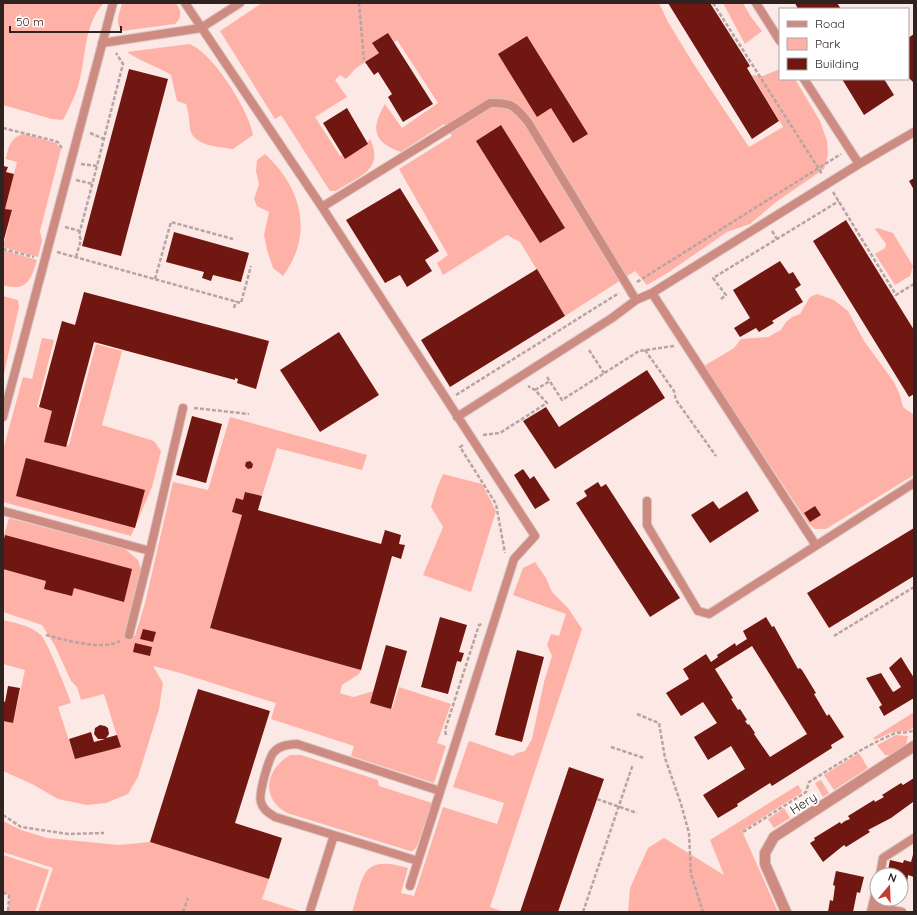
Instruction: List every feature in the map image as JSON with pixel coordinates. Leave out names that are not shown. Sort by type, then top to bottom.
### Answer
[{"type":"street","name":"Hery","points":[[786,912],[765,864],[765,853],[774,837],[914,746]]},
{"type":"lane","points":[[3,417],[113,3]]},
{"type":"lane","points":[[185,3],[322,207],[457,417],[474,437],[535,536],[514,559],[410,886]]},
{"type":"lane","points":[[102,43],[201,28],[240,3]]},
{"type":"lane","points":[[756,3],[779,38]]},
{"type":"lane","points":[[805,80],[859,164]]},
{"type":"lane","points":[[322,207],[490,103],[503,102],[516,107],[528,122],[636,300]]},
{"type":"lane","points":[[457,417],[612,318],[636,300],[652,293],[828,183],[914,132]]},
{"type":"lane","points":[[652,293],[816,544]]},
{"type":"lane","points":[[129,635],[183,408]]},
{"type":"lane","points":[[647,501],[647,525],[698,611],[709,614],[816,544],[914,483]]},
{"type":"lane","points":[[3,511],[150,550]]},
{"type":"lane","points":[[418,861],[275,818],[264,809],[259,797],[271,757],[280,747],[297,744],[440,791]]},
{"type":"lane","points":[[310,911],[334,835]]},
{"type":"lane","points":[[881,867],[883,858],[914,838]]},
{"type":"lane","points":[[872,909],[902,912]]},
{"type":"path","points":[[359,3],[364,60]]},
{"type":"path","points":[[713,3],[828,183],[896,295],[914,284]]},
{"type":"path","points":[[113,56],[119,51]]},
{"type":"path","points":[[76,258],[81,240],[79,235],[98,166],[123,64],[116,53]]},
{"type":"path","points":[[88,127],[91,134],[104,139]]},
{"type":"path","points":[[3,128],[55,141],[62,147],[62,155]]},
{"type":"path","points":[[447,401],[849,149]]},
{"type":"path","points":[[77,167],[83,163],[98,166]]},
{"type":"path","points":[[72,186],[76,173]]},
{"type":"path","points":[[74,179],[93,184]]},
{"type":"path","points":[[721,299],[726,295],[714,278],[839,201]]},
{"type":"path","points":[[155,279],[170,222],[233,239]]},
{"type":"path","points":[[52,229],[61,231],[62,226],[80,231]]},
{"type":"path","points":[[55,252],[57,245]]},
{"type":"path","points":[[3,249],[44,260]]},
{"type":"path","points":[[47,249],[241,303],[251,266]]},
{"type":"path","points":[[234,308],[236,301]]},
{"type":"path","points":[[547,377],[562,400],[639,351],[686,344]]},
{"type":"path","points":[[590,350],[604,373]]},
{"type":"path","points":[[645,350],[674,391],[676,400],[716,456]]},
{"type":"path","points":[[535,390],[550,381]]},
{"type":"path","points":[[506,557],[496,504],[460,447],[474,437],[495,435],[500,433],[547,403],[535,390],[527,385],[521,386]]},
{"type":"path","points":[[183,408],[249,414]]},
{"type":"path","points":[[834,636],[914,587]]},
{"type":"path","points":[[446,738],[445,730],[479,625],[488,623]]},
{"type":"path","points":[[46,635],[103,646],[115,644],[129,635]]},
{"type":"path","points":[[636,714],[659,723],[665,758],[681,804],[689,833],[691,874],[703,912]]},
{"type":"path","points":[[743,832],[806,792],[809,782],[864,748],[894,734],[908,733],[914,730]]},
{"type":"path","points":[[611,747],[644,758]]},
{"type":"path","points":[[583,912],[633,764]]},
{"type":"path","points":[[597,799],[637,813]]},
{"type":"path","points":[[3,815],[21,827],[68,834],[104,833]]},
{"type":"path","points":[[3,892],[9,896],[8,912]]},
{"type":"path","points":[[183,912],[188,898]]},
{"type":"green space","points":[[3,3],[104,3],[97,11],[89,30],[78,88],[63,120],[52,119],[3,105]]},
{"type":"green space","points":[[122,3],[176,3],[180,11],[180,16],[175,24],[122,31],[118,25],[118,21]]},
{"type":"green space","points":[[262,3],[659,3],[668,22],[693,63],[749,147],[783,127],[752,75],[763,76],[779,69],[779,80],[796,80],[820,121],[827,141],[828,155],[824,169],[776,202],[750,224],[727,232],[669,272],[647,285],[635,271],[565,316],[520,242],[507,235],[443,275],[437,263],[448,255],[399,169],[452,136],[444,124],[401,152],[384,144],[377,133],[376,127],[380,113],[385,104],[402,128],[438,103],[397,40],[355,69],[346,79],[340,75],[335,80],[347,97],[315,117],[340,156],[361,148],[370,139],[374,150],[372,165],[367,171],[336,191],[330,191],[281,115],[275,119],[220,31]]},
{"type":"green space","points":[[723,3],[743,3],[751,17],[762,31],[745,44]]},
{"type":"green space","points":[[189,44],[198,49],[219,70],[245,112],[253,135],[233,149],[208,145],[196,139],[192,135],[190,129],[186,104],[177,101],[171,75],[127,52]]},
{"type":"green space","points":[[24,134],[56,143],[61,149],[40,231],[42,241],[38,257],[3,247],[12,211],[5,209],[17,162],[6,159],[9,147],[13,140]]},
{"type":"green space","points":[[265,154],[278,167],[288,182],[295,196],[300,212],[301,228],[298,244],[293,260],[283,276],[273,268],[267,250],[264,235],[269,212],[257,206],[254,199],[259,184],[256,171],[257,160]]},
{"type":"green space","points":[[878,228],[893,233],[913,266],[910,276],[895,285],[875,254],[885,248],[886,244],[875,229]]},
{"type":"green space","points":[[3,250],[37,260],[33,273],[27,283],[18,287],[3,285]]},
{"type":"green space","points":[[817,294],[834,300],[848,311],[864,341],[894,382],[900,395],[903,407],[914,415],[914,475],[826,529],[815,529],[809,524],[704,366],[734,348],[741,339],[768,337],[781,330],[786,322],[792,317],[800,314],[810,297]]},
{"type":"green space","points":[[3,296],[18,300],[19,307],[3,378]]},
{"type":"green space","points":[[42,338],[54,340],[37,407],[54,412],[48,440],[69,445],[96,344],[122,351],[102,425],[154,441],[161,451],[152,487],[131,536],[3,502],[3,450],[23,377],[32,379]]},
{"type":"green space","points":[[230,417],[367,455],[362,470],[277,448],[262,496],[245,492],[243,500],[236,499],[233,512],[242,515],[210,628],[361,670],[359,674],[342,685],[340,693],[353,697],[374,691],[370,703],[392,709],[399,687],[451,704],[437,743],[446,746],[434,783],[351,756],[354,746],[271,719],[276,703],[153,666],[163,683],[159,709],[138,777],[128,794],[106,803],[87,805],[58,799],[32,784],[3,771],[3,721],[13,723],[25,670],[3,664],[3,620],[33,629],[44,639],[62,678],[71,703],[58,707],[75,759],[120,746],[104,694],[81,700],[77,687],[71,681],[55,646],[42,625],[3,612],[3,539],[9,518],[125,549],[138,560],[142,572],[126,634],[135,636],[145,603],[173,482],[208,490]]},
{"type":"green space","points":[[443,474],[482,484],[496,511],[471,592],[423,575],[443,527],[431,507]]},
{"type":"green space","points":[[535,562],[546,578],[552,592],[568,608],[582,629],[490,907],[504,912],[352,912],[363,878],[367,871],[373,866],[393,864],[408,868],[401,893],[414,896],[443,807],[497,824],[504,803],[453,787],[470,741],[513,756],[517,753],[525,751],[532,739],[544,682],[552,656],[547,645],[551,634],[559,636],[566,614],[513,595],[523,568]]},
{"type":"green space","points":[[914,712],[914,727],[908,731],[892,732],[875,740],[873,738]]},
{"type":"green space","points":[[896,735],[908,736],[906,745],[890,755],[885,755],[877,745]]},
{"type":"green space","points":[[859,753],[868,768],[834,790],[824,775]]},
{"type":"green space","points":[[290,755],[301,755],[378,780],[379,786],[432,803],[417,846],[413,851],[410,851],[287,813],[278,807],[273,800],[269,784],[271,776],[276,768]]},
{"type":"green space","points":[[821,780],[829,793],[823,797],[815,783]]},
{"type":"green space","points":[[798,785],[802,791],[801,793],[742,831],[778,912],[628,912],[630,888],[648,848],[664,838],[724,875],[710,840]]},
{"type":"green space","points":[[784,808],[790,818],[774,828],[768,819]]},
{"type":"green space","points":[[3,821],[21,830],[47,838],[119,845],[150,842],[269,879],[262,899],[303,912],[38,912],[53,868],[3,852]]},
{"type":"green space","points":[[3,855],[49,870],[35,912],[11,912],[8,910],[10,896],[3,892]]},
{"type":"building","points":[[668,3],[710,3],[750,66],[747,68],[779,121],[752,139]]},
{"type":"building","points":[[795,3],[837,3],[840,8],[798,8]]},
{"type":"building","points":[[388,33],[433,104],[403,122],[388,97],[392,94],[378,72],[374,75],[365,62],[379,53],[372,43]]},
{"type":"building","points":[[914,34],[914,83],[909,78],[909,37]]},
{"type":"building","points":[[527,36],[588,134],[573,143],[551,108],[537,117],[498,54]]},
{"type":"building","points":[[129,69],[168,79],[121,256],[82,246]]},
{"type":"building","points":[[843,80],[885,80],[894,95],[864,115]]},
{"type":"building","points":[[347,108],[368,144],[345,159],[323,123]]},
{"type":"building","points":[[501,125],[565,228],[540,243],[476,141]]},
{"type":"building","points":[[3,166],[8,167],[6,172],[14,174],[5,209],[12,210],[3,243]]},
{"type":"building","points":[[914,178],[914,190],[909,181]]},
{"type":"building","points":[[400,188],[439,251],[425,260],[432,271],[407,287],[400,275],[385,283],[346,220]]},
{"type":"building","points":[[846,220],[914,330],[914,394],[909,397],[813,241]]},
{"type":"building","points":[[174,232],[249,253],[241,282],[213,275],[211,281],[202,278],[204,272],[166,262]]},
{"type":"building","points":[[780,261],[789,274],[793,272],[801,285],[795,289],[803,302],[772,321],[774,323],[759,332],[756,328],[740,337],[734,328],[750,318],[733,290]]},
{"type":"building","points":[[537,269],[565,316],[450,387],[421,340]]},
{"type":"building","points":[[84,292],[269,341],[256,389],[237,383],[238,379],[235,378],[235,380],[94,342],[66,447],[44,442],[52,411],[39,407],[62,321],[75,325]]},
{"type":"building","points":[[339,332],[379,395],[320,432],[280,370]]},
{"type":"building","points":[[647,370],[665,398],[555,469],[523,421],[546,407],[559,427]]},
{"type":"building","points":[[192,416],[222,424],[206,483],[176,475]]},
{"type":"building","points":[[26,458],[145,490],[135,528],[16,496]]},
{"type":"building","points":[[250,461],[253,464],[252,468],[248,469],[245,466],[246,462]]},
{"type":"building","points":[[523,469],[530,479],[534,476],[550,500],[535,509],[514,475]]},
{"type":"building","points":[[598,482],[601,487],[606,484],[680,598],[650,617],[576,503],[587,496],[584,491]]},
{"type":"building","points":[[747,491],[759,511],[710,543],[691,515],[713,501],[719,509]]},
{"type":"building","points":[[245,492],[262,496],[258,510],[261,511],[381,544],[385,530],[401,535],[399,544],[405,545],[401,559],[392,556],[361,670],[210,628],[242,515],[232,512],[236,498],[243,500]]},
{"type":"building","points":[[815,506],[821,515],[810,522],[804,513]]},
{"type":"building","points":[[914,528],[914,576],[829,628],[807,593]]},
{"type":"building","points":[[5,535],[132,569],[124,602],[74,588],[72,596],[44,589],[46,581],[3,569],[3,543]]},
{"type":"building","points":[[440,617],[467,625],[459,652],[464,653],[461,662],[457,661],[448,694],[421,687]]},
{"type":"building","points":[[766,617],[772,627],[774,626],[798,669],[800,668],[802,670],[816,693],[814,694],[827,716],[829,714],[844,737],[831,745],[832,748],[772,786],[770,783],[737,804],[738,806],[718,818],[703,795],[745,769],[731,746],[708,760],[694,737],[717,723],[703,702],[681,716],[666,693],[689,679],[683,669],[706,654],[711,662],[718,657],[717,655],[735,643],[736,646],[747,639],[743,631]],"holes":[[[752,646],[807,734],[770,757],[749,724],[748,725],[745,721],[747,720],[740,709],[738,710],[731,699],[733,698],[715,669]]]},
{"type":"building","points":[[143,629],[156,632],[153,642],[140,639]]},
{"type":"building","points":[[135,643],[152,647],[150,656],[133,652]]},
{"type":"building","points":[[386,645],[407,651],[391,709],[370,703]]},
{"type":"building","points":[[517,650],[544,657],[522,742],[495,735]]},
{"type":"building","points":[[901,657],[914,678],[914,698],[884,716],[879,707],[882,705],[866,678],[881,673],[893,692],[895,691],[901,687],[889,668]]},
{"type":"building","points":[[8,686],[20,688],[13,723],[3,721],[3,701],[5,702]]},
{"type":"building","points":[[198,689],[270,711],[235,823],[282,838],[269,879],[150,842]]},
{"type":"building","points":[[100,725],[108,728],[109,734],[106,738],[117,735],[121,747],[75,759],[69,739],[91,732],[94,742],[105,739],[98,739],[94,734],[95,728]]},
{"type":"building","points":[[569,767],[604,779],[558,912],[520,912]]},
{"type":"building","points":[[914,778],[914,804],[913,802],[891,818],[868,830],[870,832],[846,847],[844,845],[823,862],[810,843],[815,840],[814,838],[840,822],[841,824],[850,819],[848,816],[874,800],[875,802],[884,797],[882,795],[901,783],[903,785]]},
{"type":"building","points":[[914,851],[914,877],[909,875],[909,867],[889,867],[890,860],[903,863],[904,860],[911,862]]},
{"type":"building","points":[[836,871],[864,877],[860,893],[857,892],[853,912],[828,912],[830,900],[833,901],[835,886],[833,885]]}]
